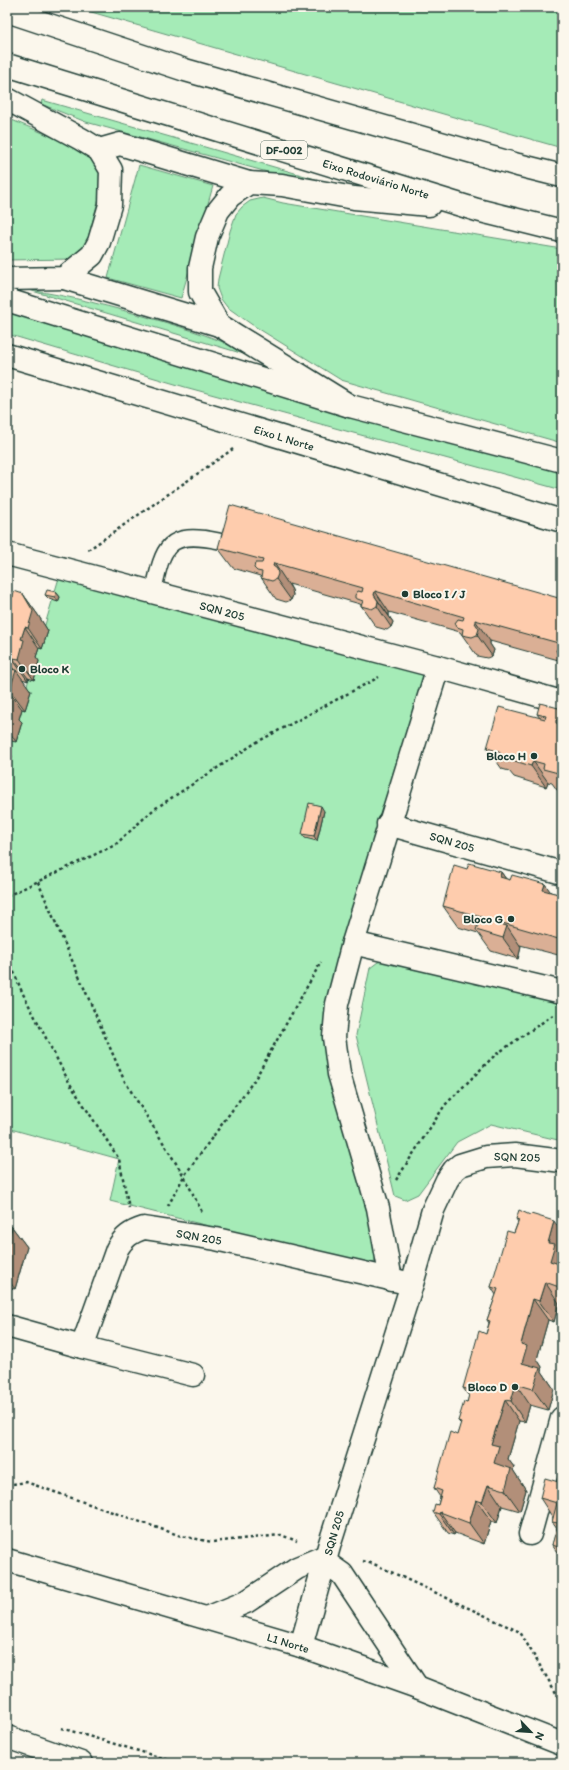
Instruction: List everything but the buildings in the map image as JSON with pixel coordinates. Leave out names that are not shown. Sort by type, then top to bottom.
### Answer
[{"type":"main road","points":[[7,11],[185,70],[518,165],[562,176]]},
{"type":"main road","name":"Eixo Rodoviário Norte","points":[[7,65],[476,210],[562,231]]},
{"type":"main road","points":[[7,99],[99,150],[111,170],[110,205],[100,242],[92,255],[64,278]]},
{"type":"main road","points":[[99,150],[120,144],[249,183],[282,185],[354,198],[476,210]]},
{"type":"main road","points":[[219,325],[200,292],[200,268],[207,237],[218,211],[230,196],[249,183]]},
{"type":"main road","points":[[7,279],[64,278],[219,325],[350,406]]},
{"type":"main road","points":[[7,300],[350,406],[562,461]]},
{"type":"main road","name":"Eixo L Norte","points":[[7,355],[562,521]]},
{"type":"main road","name":"SQN 205","points":[[7,554],[438,667],[562,702]]},
{"type":"main road","points":[[391,1280],[378,1208],[339,1074],[334,1037],[337,1004],[353,943],[388,824],[438,667]]},
{"type":"main road","name":"SQN 205","points":[[388,824],[562,873]]},
{"type":"main road","points":[[353,943],[562,992]]},
{"type":"main road","name":"SQN 205","points":[[301,1646],[326,1559],[434,1210],[447,1180],[454,1170],[460,1165],[486,1156],[500,1155],[540,1157],[562,1161]]},
{"type":"main road","name":"SQN 205","points":[[133,1231],[144,1228],[216,1239],[412,1284]]},
{"type":"main road","points":[[82,1348],[117,1249],[123,1238],[133,1231]]},
{"type":"main road","points":[[7,1326],[82,1348],[193,1375]]},
{"type":"main road","points":[[530,1534],[562,1418]]},
{"type":"main road","points":[[207,1618],[246,1602],[297,1568],[326,1559],[342,1574],[417,1687]]},
{"type":"main road","name":"L1 Norte","points":[[7,1560],[301,1646],[417,1687],[562,1744]]},
{"type":"main road","points":[[7,1737],[81,1763]]},
{"type":"lane","points":[[153,593],[162,554],[172,543],[185,538],[198,536],[219,541]]},
{"type":"path","points":[[62,569],[259,430]]},
{"type":"path","points":[[7,896],[115,845],[153,810],[257,742],[410,660]]},
{"type":"path","points":[[38,882],[124,1080],[184,1176],[216,1239]]},
{"type":"path","points":[[7,955],[22,992],[70,1084],[119,1159],[133,1231]]},
{"type":"path","points":[[156,1230],[184,1176],[255,1080],[324,955]]},
{"type":"path","points":[[378,1208],[445,1104],[495,1055],[556,1013]]},
{"type":"path","points":[[59,1727],[179,1763]]},
{"type":"green space","points":[[74,7],[562,7],[562,148],[502,131]]},
{"type":"green space","points":[[42,100],[319,180],[318,186],[86,122],[41,104]]},
{"type":"green space","points":[[7,118],[79,148],[98,161],[103,183],[85,249],[74,259],[7,260]]},
{"type":"green space","points":[[139,165],[213,186],[181,298],[108,278]]},
{"type":"green space","points":[[263,198],[283,203],[562,249],[562,443],[341,380],[251,324],[227,307],[221,299],[217,288],[230,231],[236,214],[242,207],[250,201]]},
{"type":"green space","points":[[29,290],[92,302],[167,323],[217,340],[254,357]]},
{"type":"green space","points":[[7,312],[291,398],[562,472],[562,490],[185,387],[7,334]]},
{"type":"green space","points":[[61,571],[446,674],[326,1025],[378,1249],[374,1263],[362,1265],[110,1201],[119,1159],[7,1128],[7,753]]},
{"type":"green space","points":[[388,960],[562,1002],[562,1141],[491,1124],[457,1142],[418,1194],[405,1200],[395,1196],[356,1035],[370,968],[378,962]]},
{"type":"place","name":"Bloco I / J","points":[[405,594]]},
{"type":"place","name":"Bloco K","points":[[22,669]]},
{"type":"place","name":"Bloco H","points":[[534,756]]},
{"type":"place","name":"Bloco G","points":[[511,919]]},
{"type":"place","name":"Bloco D","points":[[515,1387]]}]
